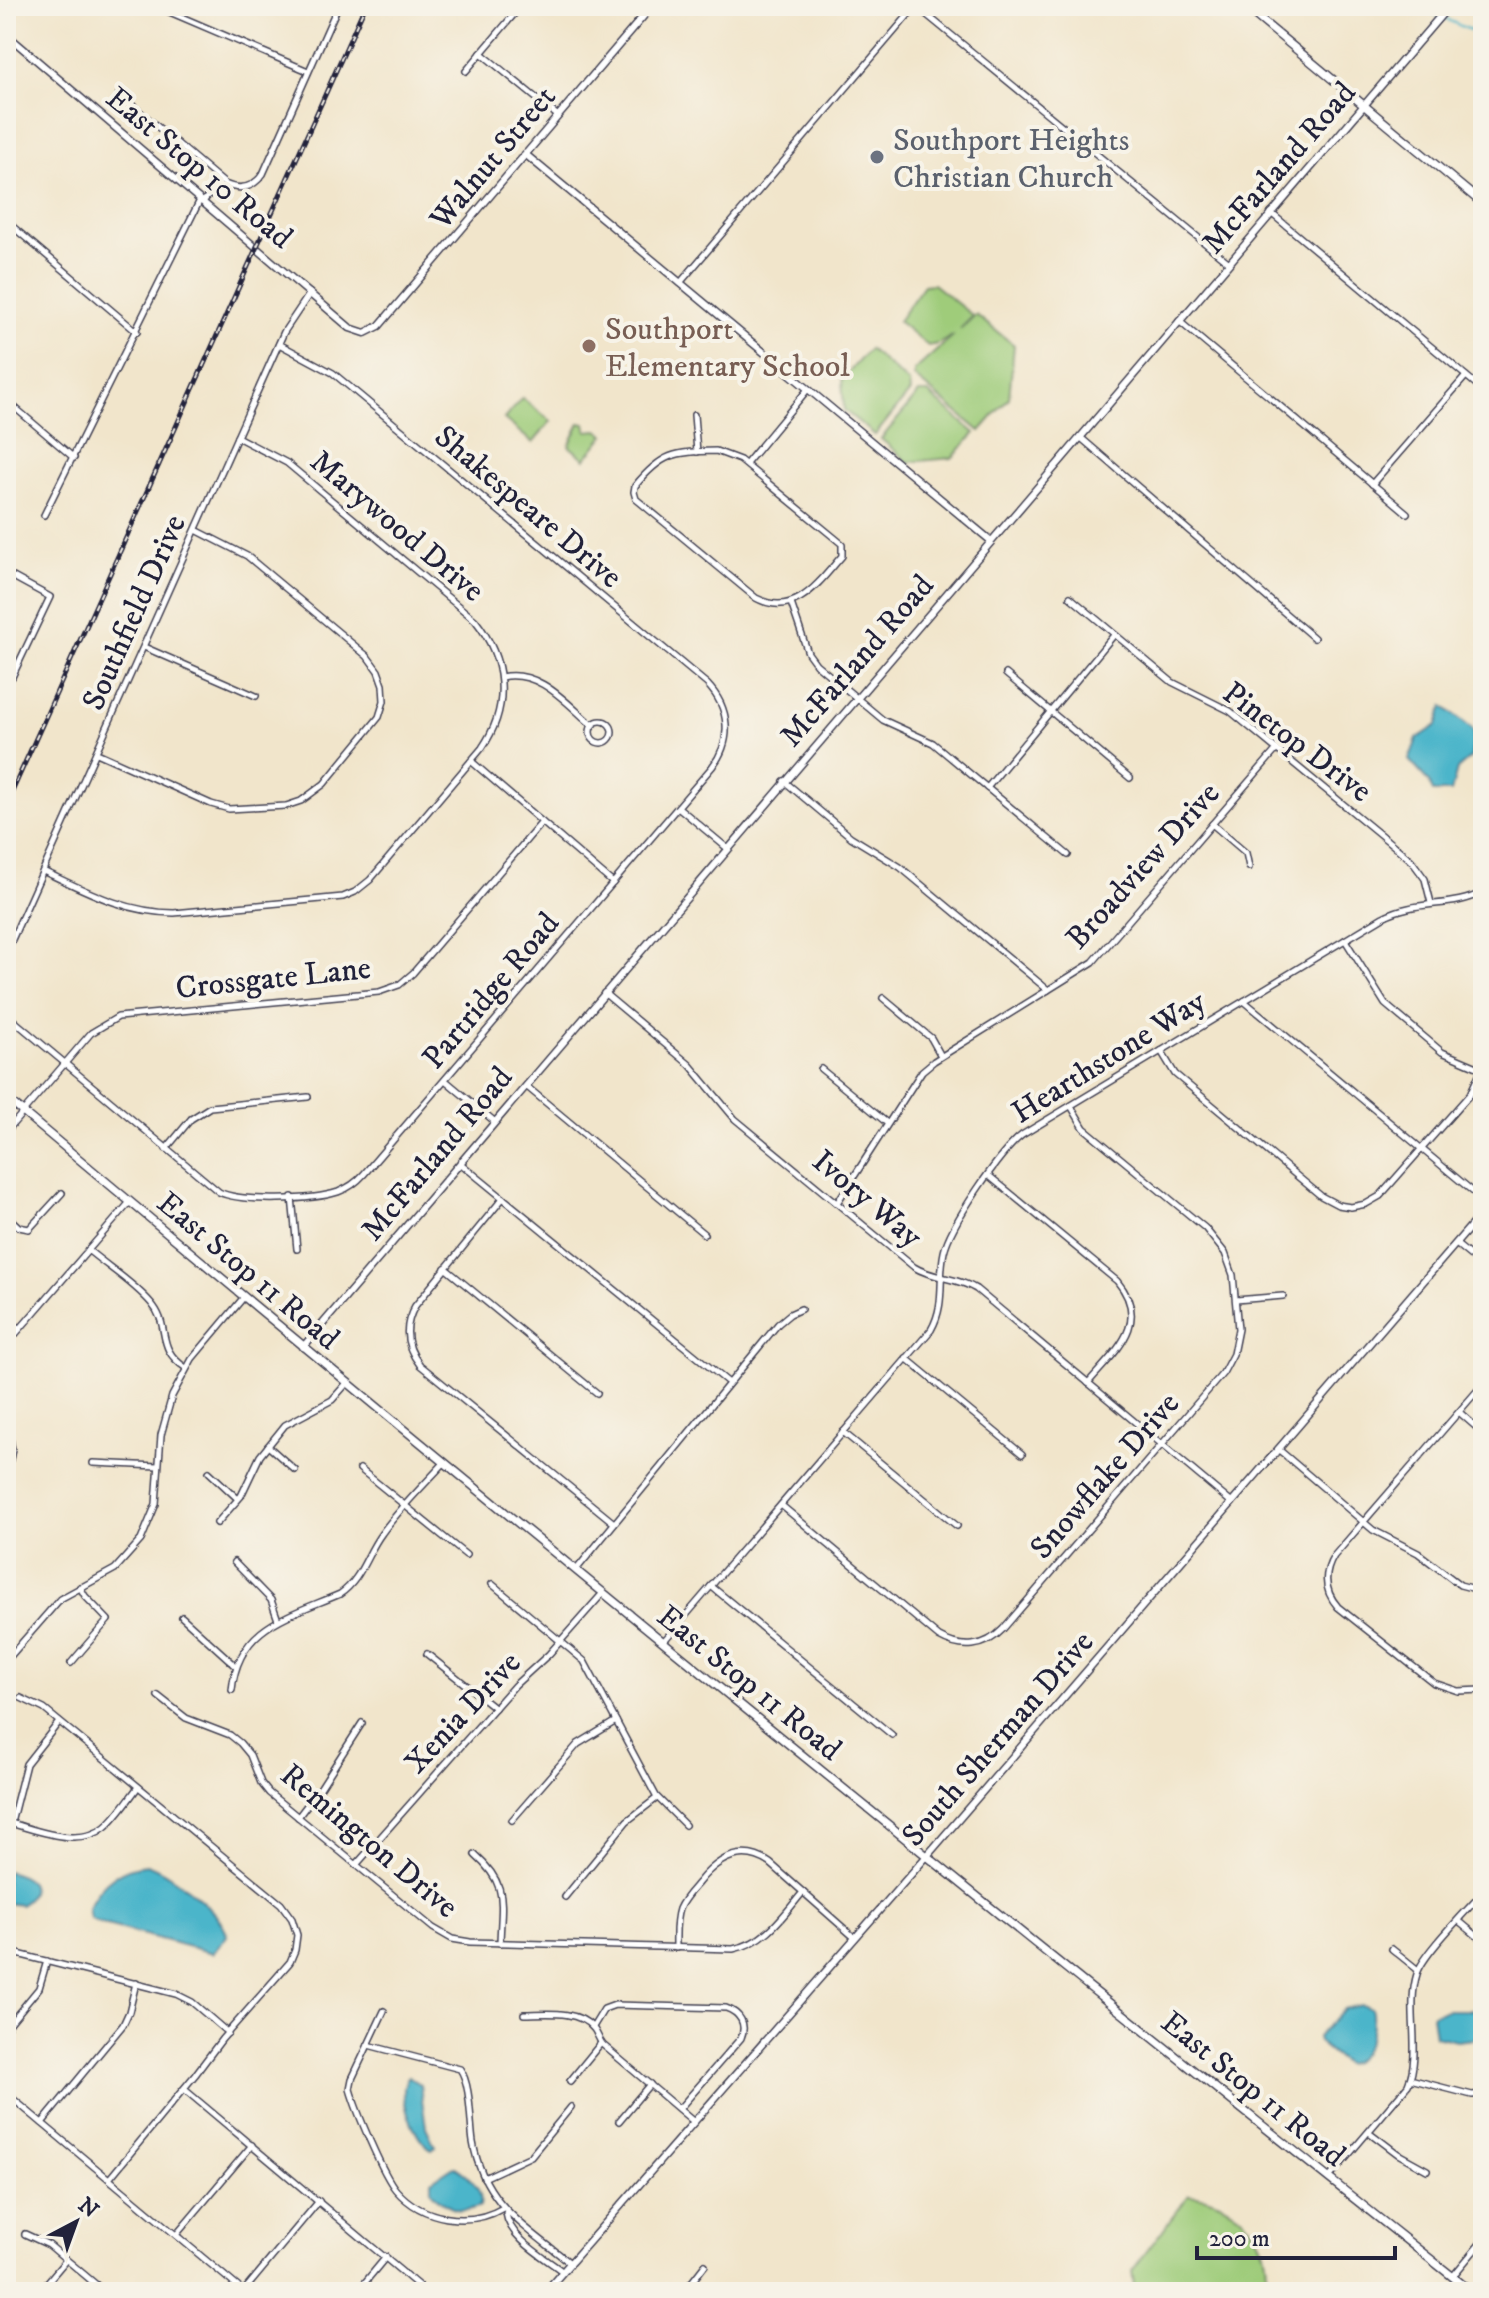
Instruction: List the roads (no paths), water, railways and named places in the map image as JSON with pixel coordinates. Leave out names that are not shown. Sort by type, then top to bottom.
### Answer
[{"type":"main road","points":[[1244,6],[1483,204]]},
{"type":"main road","name":"East Stop 11 Road","points":[[6,1098],[303,1347],[926,1857],[1472,2292]]},
{"type":"street","points":[[119,94],[220,181],[237,189],[248,187],[259,180],[338,6]]},
{"type":"street","points":[[466,71],[521,6]]},
{"type":"street","name":"Walnut Street","points":[[365,333],[379,326],[652,6]]},
{"type":"street","points":[[680,283],[916,6],[1228,262]]},
{"type":"street","name":"McFarland Road","points":[[303,1347],[603,992],[1449,6]]},
{"type":"street","points":[[165,10],[308,71]]},
{"type":"street","name":"East Stop 10 Road","points":[[6,34],[350,328],[365,333]]},
{"type":"street","points":[[481,53],[558,116]]},
{"type":"street","points":[[525,154],[990,540]]},
{"type":"street","points":[[44,515],[202,201],[220,181]]},
{"type":"street","points":[[1271,213],[1483,390]]},
{"type":"street","points":[[6,221],[137,332]]},
{"type":"street","name":"Southfield Drive","points":[[6,953],[279,344],[310,293]]},
{"type":"street","points":[[1178,320],[1407,513]]},
{"type":"street","name":"Shakespeare Drive","points":[[279,344],[333,373],[707,684],[720,701],[726,724]]},
{"type":"street","points":[[1372,484],[1466,376]]},
{"type":"street","points":[[746,464],[808,389]]},
{"type":"street","points":[[6,400],[74,458]]},
{"type":"street","points":[[694,415],[697,452]]},
{"type":"street","points":[[1079,436],[1314,638]]},
{"type":"street","name":"Marywood Drive","points":[[43,871],[120,905],[153,913],[340,897],[355,892],[370,880],[471,761],[487,741],[495,724],[501,701],[501,677],[490,642],[471,616],[287,463],[237,437]]},
{"type":"street","points":[[716,451],[729,453],[746,464],[844,548],[842,556],[814,589],[791,603],[770,604],[756,598],[636,499],[634,493],[635,486],[658,461],[669,455],[716,451]]},
{"type":"street","points":[[97,753],[214,805],[238,810],[292,804],[307,798],[320,789],[376,723],[384,701],[384,688],[378,671],[367,656],[252,560],[196,530]]},
{"type":"street","points":[[6,573],[49,596],[12,677],[6,682]]},
{"type":"street","name":"Pinetop Drive","points":[[1070,597],[1172,682],[1230,711],[1413,862],[1425,879],[1431,903]]},
{"type":"street","points":[[791,603],[813,662],[883,720],[933,743],[1068,855]]},
{"type":"street","points":[[987,788],[1114,635]]},
{"type":"street","points":[[144,647],[256,696]]},
{"type":"street","points":[[1006,674],[1130,778]]},
{"type":"street","points":[[501,677],[517,675],[537,680],[592,725]]},
{"type":"street","points":[[598,721],[608,723],[612,730],[610,740],[601,743],[594,741],[590,734],[592,725],[598,721]]},
{"type":"street","name":"Partridge Road","points":[[166,1149],[217,1191],[232,1198],[249,1200],[329,1194],[355,1183],[720,757],[726,740],[726,724]]},
{"type":"street","name":"Broadview Drive","points":[[837,1203],[920,1073],[941,1056],[1084,969],[1277,749]]},
{"type":"street","points":[[471,761],[613,883]]},
{"type":"street","points":[[784,781],[851,837],[900,867],[1048,990]]},
{"type":"street","points":[[678,807],[727,848]]},
{"type":"street","name":"Crossgate Lane","points":[[6,1132],[94,1031],[112,1019],[123,1015],[379,992],[399,985],[413,973],[542,822]]},
{"type":"street","points":[[1212,824],[1246,853],[1249,867]]},
{"type":"street","name":"Hearthstone Way","points":[[663,1642],[935,1323],[949,1239],[1001,1155],[1017,1139],[1397,910],[1463,900],[1483,892]]},
{"type":"street","points":[[1161,1051],[1175,1074],[1321,1196],[1338,1205],[1357,1206],[1383,1194],[1470,1094],[1482,1067],[1442,1052],[1385,1004],[1345,940]]},
{"type":"street","name":"Ivory Way","points":[[603,992],[690,1065],[735,1119],[914,1267],[976,1289],[1232,1503]]},
{"type":"street","points":[[883,998],[931,1038],[941,1056]]},
{"type":"street","points":[[1244,1001],[1483,1200]]},
{"type":"street","points":[[6,1014],[166,1149],[191,1119],[214,1106],[308,1097]]},
{"type":"street","points":[[1135,1067],[1141,1072]]},
{"type":"street","points":[[821,1069],[887,1123]]},
{"type":"street","points":[[445,1080],[494,1121]]},
{"type":"street","points":[[525,1085],[704,1234]]},
{"type":"street","name":"Snowflake Drive","points":[[780,1505],[939,1637],[959,1645],[984,1643],[1001,1632],[1220,1378],[1230,1363],[1237,1335],[1236,1300],[1231,1268],[1225,1253],[1215,1238],[1084,1128],[1071,1106]]},
{"type":"street","points":[[459,1162],[729,1383]]},
{"type":"street","points":[[988,1175],[1123,1288],[1132,1312],[1129,1331],[1088,1383]]},
{"type":"street","points":[[6,1215],[21,1228],[29,1229],[62,1193]]},
{"type":"street","points":[[292,1197],[297,1249]]},
{"type":"street","points":[[503,1198],[415,1306],[408,1320],[408,1344],[420,1365],[614,1523]]},
{"type":"street","points":[[6,1345],[130,1202]]},
{"type":"street","name":"South Sherman Drive","points":[[545,2292],[926,1857],[1483,1212]]},
{"type":"street","points":[[1456,1244],[1483,1266]]},
{"type":"street","points":[[88,1250],[153,1305],[163,1326],[169,1353],[186,1368]]},
{"type":"street","points":[[445,1268],[597,1393]]},
{"type":"street","points":[[1236,1300],[1283,1296]]},
{"type":"street","points":[[6,1661],[60,1599],[115,1569],[141,1540],[156,1504],[158,1466],[167,1410],[186,1368],[244,1297]]},
{"type":"street","points":[[576,1570],[781,1321],[801,1309]]},
{"type":"street","points":[[6,1317],[19,1328]]},
{"type":"street","points":[[906,1358],[1022,1454]]},
{"type":"street","points":[[217,1523],[238,1499],[260,1456],[285,1425],[332,1400],[347,1383]]},
{"type":"street","points":[[1483,1384],[1334,1556],[1326,1580],[1328,1593],[1338,1607],[1429,1680],[1458,1691],[1483,1690]]},
{"type":"street","points":[[1459,1412],[1483,1433]]},
{"type":"street","points":[[6,1417],[12,1450],[6,1477]]},
{"type":"street","points":[[843,1432],[957,1526]]},
{"type":"street","points":[[268,1446],[295,1470]]},
{"type":"street","points":[[1278,1449],[1377,1533],[1423,1556],[1460,1585],[1482,1591]]},
{"type":"street","points":[[93,1463],[158,1466]]},
{"type":"street","points":[[232,1690],[236,1666],[256,1635],[278,1620],[340,1594],[350,1586],[381,1533],[444,1463]]},
{"type":"street","points":[[360,1469],[466,1555]]},
{"type":"street","points":[[209,1472],[238,1499]]},
{"type":"street","points":[[234,1562],[271,1600],[278,1620]]},
{"type":"street","points":[[492,1584],[584,1661],[657,1798],[685,1825]]},
{"type":"street","points":[[711,1586],[892,1735]]},
{"type":"street","points":[[71,1663],[108,1620],[80,1587]]},
{"type":"street","name":"Xenia Drive","points":[[356,1865],[495,1708],[603,1593]]},
{"type":"street","points":[[182,1617],[236,1666]]},
{"type":"street","points":[[427,1654],[495,1708]]},
{"type":"street","name":"Remington Drive","points":[[158,1696],[186,1718],[230,1735],[240,1743],[253,1761],[266,1789],[443,1935],[464,1941],[500,1943],[733,1949],[751,1945],[766,1934],[803,1892]]},
{"type":"street","points":[[21,1698],[38,1705],[283,1906],[297,1932],[290,1962],[109,2179]]},
{"type":"street","points":[[512,1820],[578,1744],[616,1721]]},
{"type":"street","points":[[59,1722],[26,1764],[8,1822],[70,1837],[85,1836],[109,1823],[139,1787]]},
{"type":"street","points":[[298,1817],[325,1782],[362,1723]]},
{"type":"street","points":[[565,1897],[627,1821],[657,1798]]},
{"type":"street","points":[[676,1948],[681,1904],[708,1871],[728,1857],[740,1854],[770,1863],[855,1938]]},
{"type":"street","points":[[475,1855],[493,1872],[500,1886],[500,1943]]},
{"type":"street","points":[[1329,2178],[1401,2094],[1410,2079],[1414,1990],[1418,1970],[1483,1892]]},
{"type":"street","points":[[1459,1921],[1483,1941]]},
{"type":"street","points":[[1392,1949],[1418,1970]]},
{"type":"street","points":[[6,1951],[165,1990],[187,1999],[228,2033]]},
{"type":"street","points":[[6,2028],[37,1991],[47,1961]]},
{"type":"street","points":[[42,2123],[123,2025],[136,1983]]},
{"type":"street","points":[[593,2027],[604,2009],[615,2005],[726,2008],[735,2012],[741,2019],[743,2031],[739,2041],[679,2109]]},
{"type":"street","points":[[384,2011],[350,2081],[350,2089],[393,2187],[416,2206],[451,2219],[482,2217],[504,2210]]},
{"type":"street","points":[[524,2014],[567,2015],[593,2027],[601,2043],[694,2122]]},
{"type":"street","points":[[570,2081],[601,2043]]},
{"type":"street","points":[[368,2045],[460,2069],[466,2084],[473,2145],[484,2178],[504,2210],[507,2223],[562,2271]]},
{"type":"street","points":[[1410,2079],[1472,2095],[1483,2094]]},
{"type":"street","points":[[619,2121],[650,2084]]},
{"type":"street","points":[[184,2089],[426,2292]]},
{"type":"street","points":[[6,2093],[243,2292],[319,2201]]},
{"type":"street","points":[[484,2178],[528,2158],[571,2107]]},
{"type":"street","points":[[1369,2132],[1398,2154],[1427,2170]]},
{"type":"street","points":[[176,2235],[252,2145]]},
{"type":"street","points":[[504,2210],[570,2263]]},
{"type":"street","points":[[25,2234],[49,2245],[105,2292]]},
{"type":"street","points":[[1452,2276],[1483,2240]]},
{"type":"street","points":[[357,2292],[386,2257]]},
{"type":"street","points":[[39,2292],[66,2260]]},
{"type":"street","points":[[684,2292],[705,2265]]},
{"type":"water","points":[[1443,706],[1474,734],[1471,757],[1457,769],[1451,792],[1433,792],[1429,782],[1409,760],[1417,739],[1437,725]]},
{"type":"water","points":[[148,1865],[182,1884],[217,1917],[227,1936],[213,1953],[90,1918],[88,1908],[105,1884],[128,1869]]},
{"type":"water","points":[[6,1871],[30,1882],[31,1892],[21,1905],[6,1903]]},
{"type":"water","points":[[1362,2005],[1371,2009],[1370,2036],[1359,2057],[1345,2064],[1318,2042],[1317,2037],[1344,2009]]},
{"type":"water","points":[[1447,2010],[1483,2010],[1483,2038],[1456,2041],[1435,2036],[1432,2014]]},
{"type":"water","points":[[409,2076],[420,2085],[426,2127],[435,2146],[432,2149],[419,2136],[408,2115],[404,2093]]},
{"type":"water","points":[[454,2166],[477,2188],[480,2206],[459,2210],[442,2202],[431,2191],[431,2181]]},
{"type":"waterway","points":[[1428,6],[1432,13],[1483,36]]},
{"type":"railway","points":[[6,805],[365,6]]},
{"type":"place","name":"Southport Heights Christian Church","points":[[877,157]]},
{"type":"place","name":"Southport Elementary School","points":[[589,346]]}]
